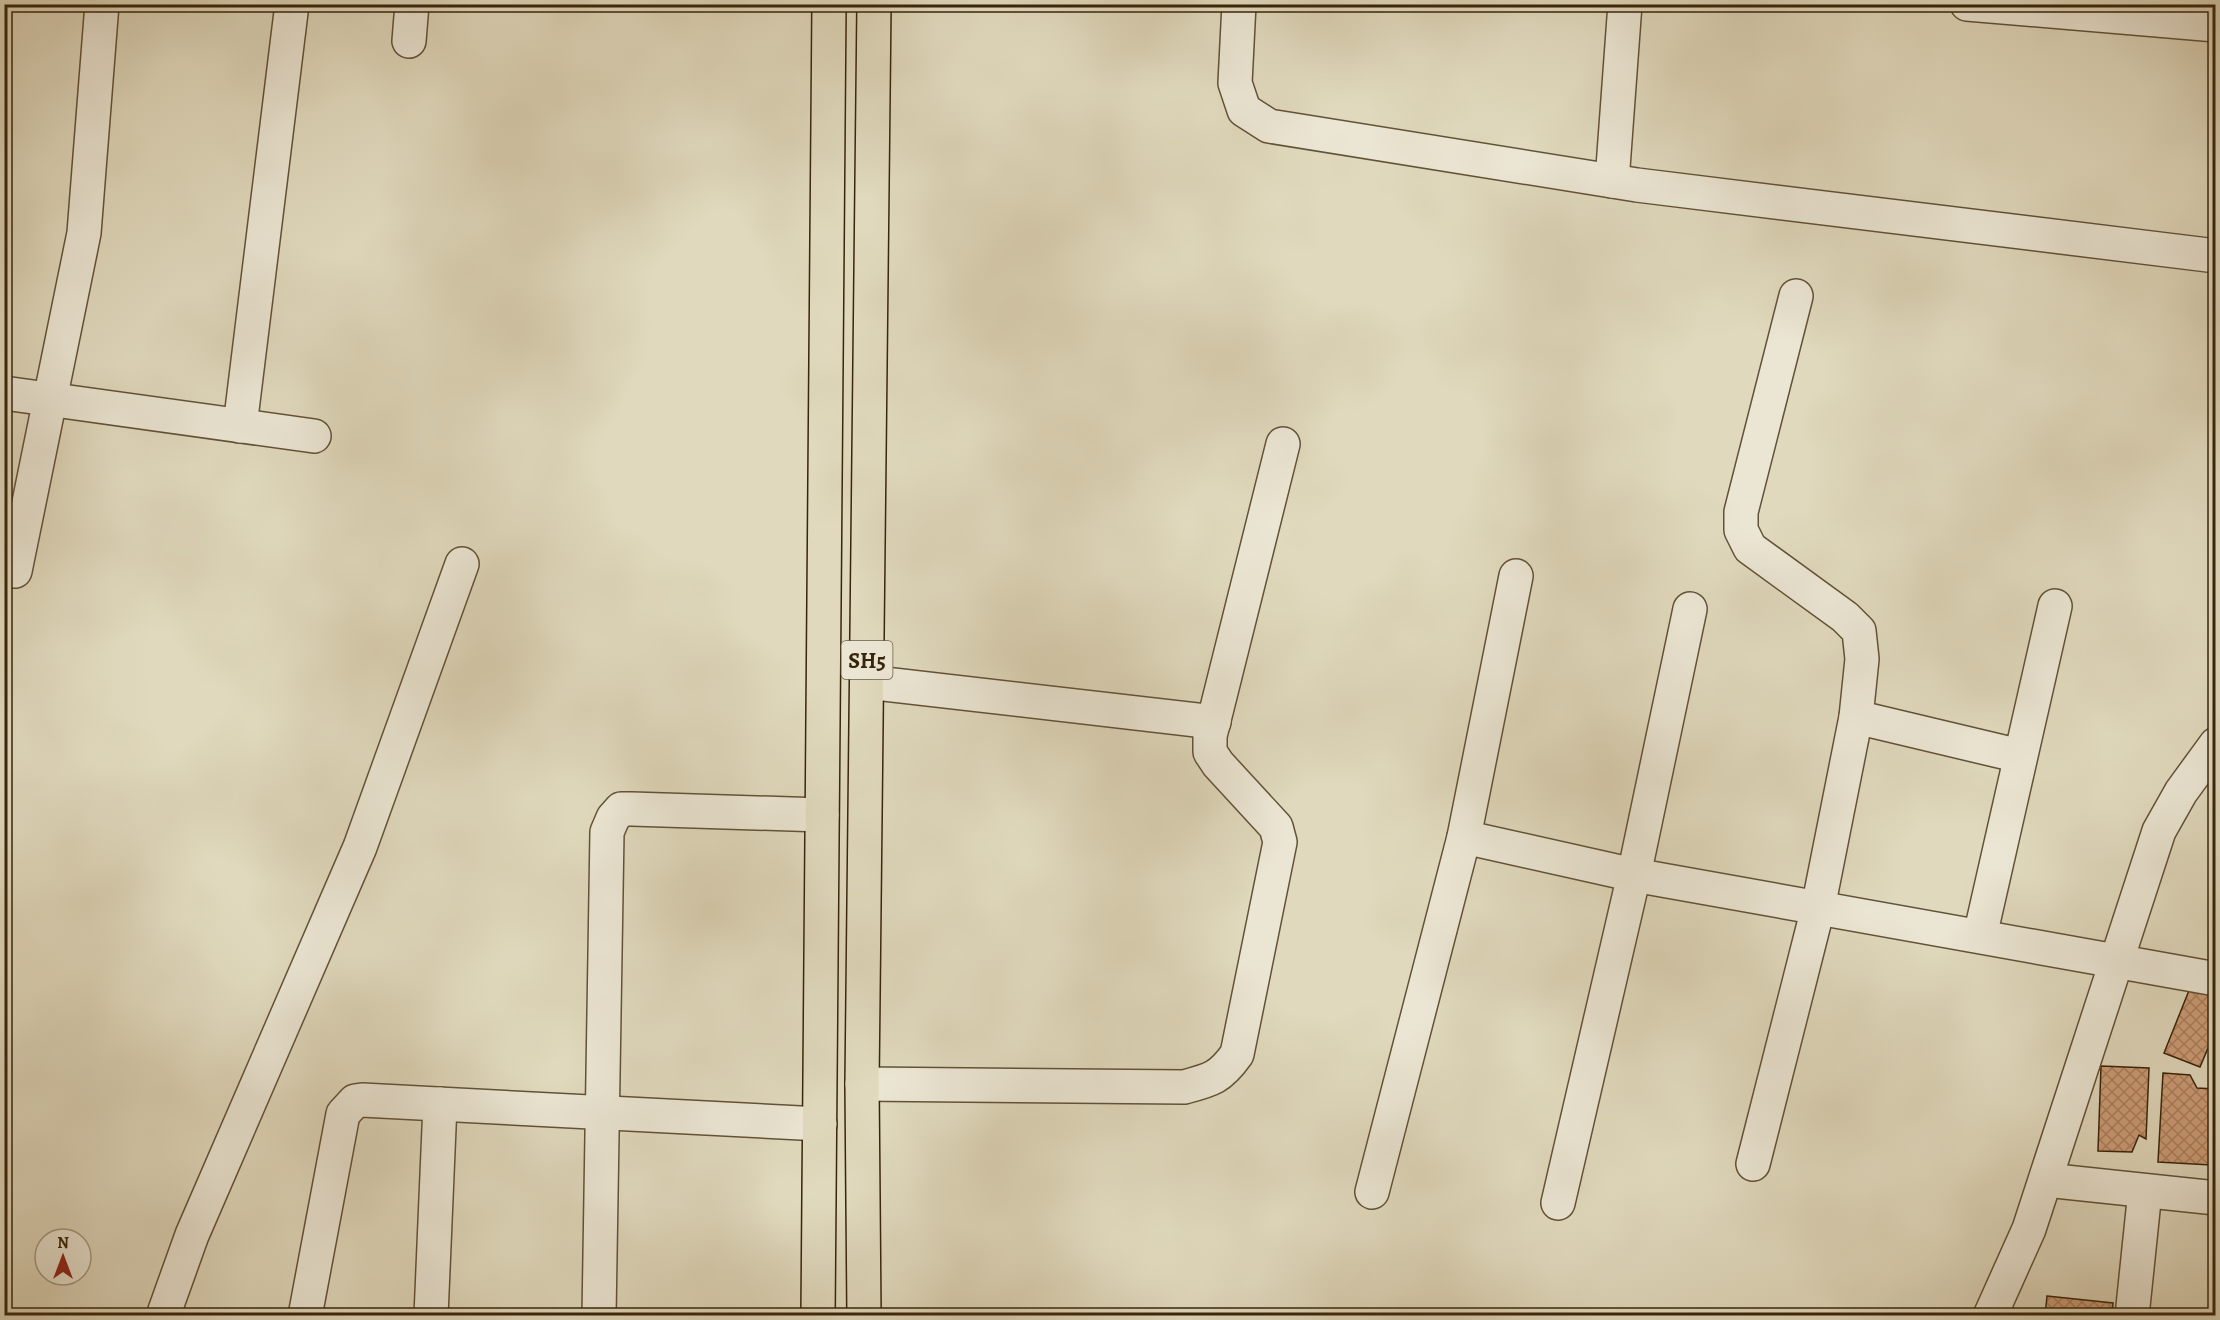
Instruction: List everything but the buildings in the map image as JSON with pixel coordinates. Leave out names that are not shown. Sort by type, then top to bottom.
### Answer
[{"type":"main road","name":"SH5","points":[[819,1316],[829,4]]},
{"type":"main road","name":"SH5","points":[[864,1316],[862,1084],[874,4]]},
{"type":"street","points":[[15,571],[84,233],[102,4]]},
{"type":"street","points":[[240,426],[292,4]]},
{"type":"street","points":[[409,41],[412,4]]},
{"type":"street","points":[[1239,4],[1235,84],[1244,110],[1269,126],[1612,181],[2216,256]]},
{"type":"street","points":[[1612,181],[1624,4]]},
{"type":"street","points":[[1966,4],[2216,25]]},
{"type":"street","points":[[1753,1164],[1818,908],[1856,717],[1862,659],[1859,631],[1845,617],[1750,548],[1741,530],[1741,512],[1796,296]]},
{"type":"street","points":[[4,393],[314,436]]},
{"type":"street","points":[[862,1084],[1184,1087],[1207,1081],[1225,1071],[1237,1054],[1280,842],[1276,827],[1218,764],[1210,752],[1210,736],[1283,444]]},
{"type":"street","points":[[163,1316],[192,1235],[360,847],[462,564]]},
{"type":"street","points":[[1372,1192],[1464,837],[1516,576]]},
{"type":"street","points":[[1980,936],[2055,606]]},
{"type":"street","points":[[1558,1203],[1634,875],[1690,609]]},
{"type":"street","points":[[867,682],[1214,722]]},
{"type":"street","points":[[1856,717],[2020,756]]},
{"type":"street","points":[[1990,1316],[2029,1229],[2159,831],[2181,792],[2216,744]]},
{"type":"street","points":[[599,1316],[607,832],[613,818],[621,809],[632,808],[822,815]]},
{"type":"street","points":[[1464,837],[1634,875],[2216,979]]},
{"type":"street","points":[[305,1316],[343,1114],[355,1101],[820,1124]]},
{"type":"street","points":[[430,1316],[440,1104]]},
{"type":"street","points":[[2046,1179],[2216,1198]]},
{"type":"street","points":[[2132,1316],[2145,1191]]}]
